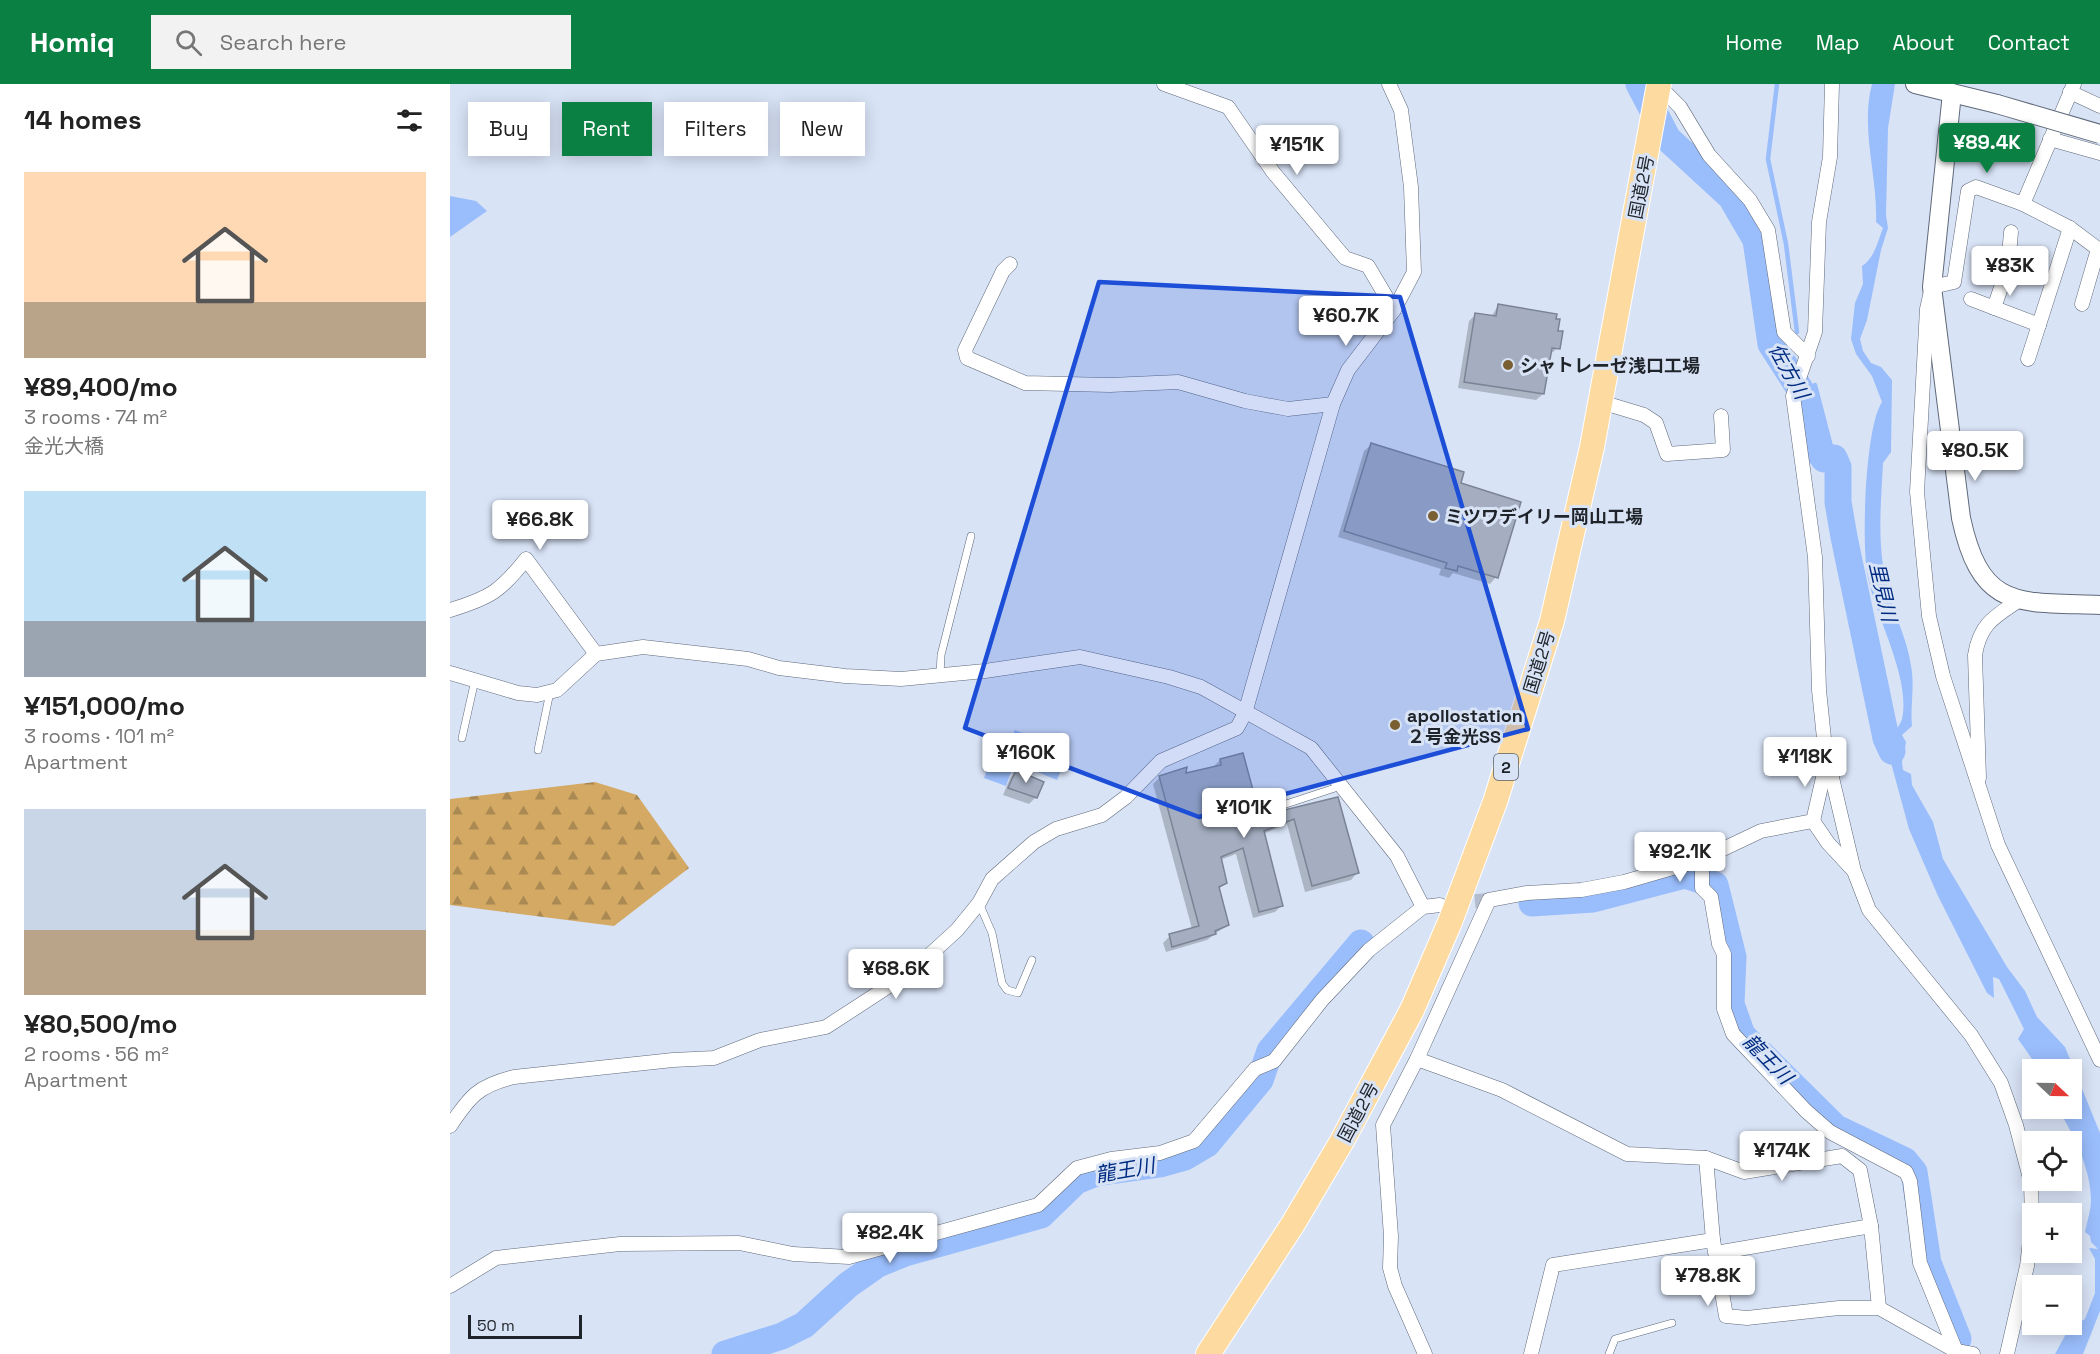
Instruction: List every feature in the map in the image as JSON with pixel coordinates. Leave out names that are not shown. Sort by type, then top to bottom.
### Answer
[{"type":"highway","name":"国道2号","points":[[1208,1354],[1293,1224],[1342,1141],[1412,1010],[1450,922],[1495,802],[1552,621],[1601,402],[1658,88]]},
{"type":"street","points":[[1164,84],[1228,107],[1273,172],[1345,258],[1368,266],[1394,310]]},
{"type":"street","points":[[450,1126],[469,1098],[489,1083],[514,1077],[673,1060],[714,1058],[760,1040],[826,1027],[912,970],[957,930],[979,903],[992,879],[1034,842],[1056,829],[1108,811],[1161,761],[1237,728],[1245,713],[1333,404],[1348,370],[1394,310],[1414,272],[1411,187],[1401,110],[1389,84]]},
{"type":"street","points":[[1832,84],[1830,157],[1819,222],[1815,332],[1793,396],[1815,557],[1819,690],[1827,761],[1854,871],[1869,910],[1971,1035],[2001,1083],[2031,1182],[2032,1203]]},
{"type":"street","points":[[1915,84],[1947,89],[2100,134]]},
{"type":"street","points":[[1658,88],[1680,107],[1709,155],[1750,200],[1767,230],[1784,332],[1808,356]]},
{"type":"street","points":[[2023,204],[2072,88],[2100,106]]},
{"type":"street","points":[[1947,89],[1932,287],[1924,340],[1917,492],[1929,616],[1954,716],[1979,782],[1998,845],[2100,1060]]},
{"type":"street","points":[[2050,139],[2100,153]]},
{"type":"street","points":[[1932,287],[1954,282],[1968,191],[1976,187],[2023,204],[2070,228],[2098,249],[2082,304]]},
{"type":"street","points":[[2028,359],[2070,228]]},
{"type":"street","points":[[1994,308],[2008,267],[2012,232]]},
{"type":"street","points":[[1010,264],[1003,271],[965,350],[967,358],[984,367],[1003,371],[1025,382],[1110,385],[1178,382],[1245,401],[1288,409],[1333,404]]},
{"type":"street","points":[[1932,287],[1961,518],[1968,551],[1981,574],[1997,591],[2018,601],[2100,605]]},
{"type":"street","points":[[1971,299],[2039,325]]},
{"type":"street","points":[[1601,402],[1644,415],[1656,423],[1667,454],[1723,450],[1721,416]]},
{"type":"street","points":[[450,610],[476,602],[504,587],[526,559],[596,654]]},
{"type":"street","points":[[1979,782],[1975,655],[1978,640],[1984,627],[2018,601]]},
{"type":"street","points":[[450,673],[518,693],[537,695],[557,690],[596,654],[643,647],[748,659],[779,668],[845,676],[901,679],[1080,657],[1169,676],[1201,687],[1311,748],[1397,856],[1423,907]]},
{"type":"street","points":[[1827,761],[1813,821],[1828,843],[1854,871]]},
{"type":"street","points":[[1425,1354],[1395,1286],[1390,1268],[1391,1226],[1383,1125],[1417,1059],[1489,900],[1527,893],[1581,890],[1703,864],[1761,831],[1813,821]]},
{"type":"street","points":[[1703,864],[1702,888],[1711,897],[1716,929],[1724,954],[1724,1009],[1733,1034],[1806,1111],[1830,1132],[1906,1172],[1910,1181],[1920,1263],[1956,1351]]},
{"type":"street","points":[[450,1286],[496,1258],[620,1244],[739,1243],[793,1254],[849,1257],[1038,1205],[1077,1168],[1178,1148],[1200,1134],[1255,1069],[1274,1061],[1322,1000],[1369,950],[1423,907],[1440,905]]},
{"type":"street","points":[[1417,1059],[1502,1090],[1627,1154],[1706,1158],[1744,1172],[1842,1156],[1860,1170],[1871,1226],[1879,1308]]},
{"type":"street","points":[[1706,1158],[1714,1246],[1726,1316],[1747,1318],[1839,1308],[1879,1308],[1956,1351],[1973,1354]]},
{"type":"street","points":[[1531,1354],[1553,1266],[1871,1226]]},
{"type":"street","points":[[2007,1354],[2027,1263]]},
{"type":"lane","points":[[940,675],[941,655],[971,536]]},
{"type":"lane","points":[[462,738],[475,680]]},
{"type":"lane","points":[[538,750],[550,692]]},
{"type":"lane","points":[[1283,805],[1341,786]]},
{"type":"lane","points":[[979,903],[993,933],[1002,983],[1007,990],[1018,993],[1022,989],[1032,960]]},
{"type":"lane","points":[[1609,1354],[1615,1339],[1672,1323]]},
{"type":"highlighted area","points":[[1099,282],[1400,297],[1528,729],[1199,817],[965,728]]},
{"type":"green space","points":[[595,782],[637,795],[689,868],[614,926],[450,905],[450,799]]},
{"type":"water","name":"里見川","points":[[1872,84],[1895,84],[1888,128],[1886,215],[1888,228],[1881,250],[1867,320],[1860,339],[1863,351],[1871,363],[1881,367],[1892,380],[1891,452],[1883,463],[1881,537],[1886,582],[1906,644],[1912,674],[1912,726],[1902,735],[1906,742],[1902,762],[1903,770],[1911,774],[1912,785],[1933,822],[1943,859],[2007,967],[2025,991],[2037,1017],[2065,1047],[2070,1059],[2032,1059],[2018,1039],[2024,1029],[1999,979],[1993,977],[1994,998],[1987,993],[1938,896],[1909,829],[1884,737],[1889,737],[1900,724],[1903,703],[1902,686],[1872,594],[1866,562],[1865,515],[1868,460],[1876,415],[1882,402],[1872,376],[1856,354],[1851,339],[1855,303],[1863,284],[1862,266],[1873,254],[1883,228],[1876,222],[1869,136],[1869,101]]},
{"type":"water","points":[[450,196],[476,201],[487,211],[450,237]]},
{"type":"water","points":[[1015,730],[1069,751],[1057,780],[1003,758]]},
{"type":"water","points":[[990,761],[1012,769],[1006,786],[984,778]]},
{"type":"water","points":[[2082,1089],[2100,1133],[2100,1311],[2083,1354],[2055,1354],[2065,1335],[2082,1335],[2082,1321],[2085,1319],[2095,1293],[2095,1259],[2089,1248],[2098,1249],[2085,1232],[2091,1200],[2088,1176],[2082,1157],[2082,1131],[2070,1131],[2064,1119],[2082,1119]]},
{"type":"building","name":"シャトレーゼ浅口工場","points":[[1498,304],[1557,314],[1556,319],[1560,319],[1558,331],[1563,331],[1560,349],[1552,348],[1544,394],[1464,382],[1475,313],[1496,316]]},
{"type":"building","name":"ミツワデイリー岡山工場","points":[[1371,443],[1464,472],[1461,483],[1521,502],[1498,578],[1458,566],[1457,571],[1445,568],[1447,563],[1344,531]]},
{"type":"building","points":[[1243,753],[1260,816],[1338,797],[1359,873],[1312,886],[1294,819],[1264,831],[1283,906],[1259,912],[1243,848],[1221,857],[1227,883],[1219,887],[1229,925],[1215,931],[1216,934],[1172,947],[1169,934],[1199,926],[1159,776],[1187,767],[1186,773],[1221,765],[1220,759]]},
{"type":"building","points":[[1016,770],[1044,782],[1037,798],[1008,788]]},
{"type":"waterway","name":"佐方川","points":[[1639,84],[1668,139],[1731,197],[1756,240],[1771,344],[1807,400],[1818,451],[1824,459],[1834,458],[1838,467],[1838,502],[1844,537],[1886,738],[1892,751]]},
{"type":"waterway","points":[[1777,84],[1768,159],[1786,244],[1797,332]]},
{"type":"waterway","points":[[1815,385],[1834,458]]},
{"type":"waterway","name":"龍王川","points":[[1532,903],[1593,899],[1685,875],[1715,885],[1733,957],[1731,1004],[1742,1035],[1836,1128],[1905,1161],[1914,1172],[1928,1263],[1958,1339]]},
{"type":"waterway","name":"龍王川","points":[[725,1354],[782,1336],[804,1325],[848,1285],[878,1264],[905,1253],[1041,1215],[1076,1181],[1096,1173],[1160,1164],[1185,1157],[1207,1144],[1260,1080],[1270,1051],[1361,943]]},
{"type":"tunnel","points":[[1454,903],[1489,900]]},
{"type":"place","name":"シャトレーゼ浅口工場","points":[[1508,365]]},
{"type":"place","name":"ミツワデイリー岡山工場","points":[[1433,516]]},
{"type":"place","name":"apollostation ２号金光SS","points":[[1395,725]]}]
